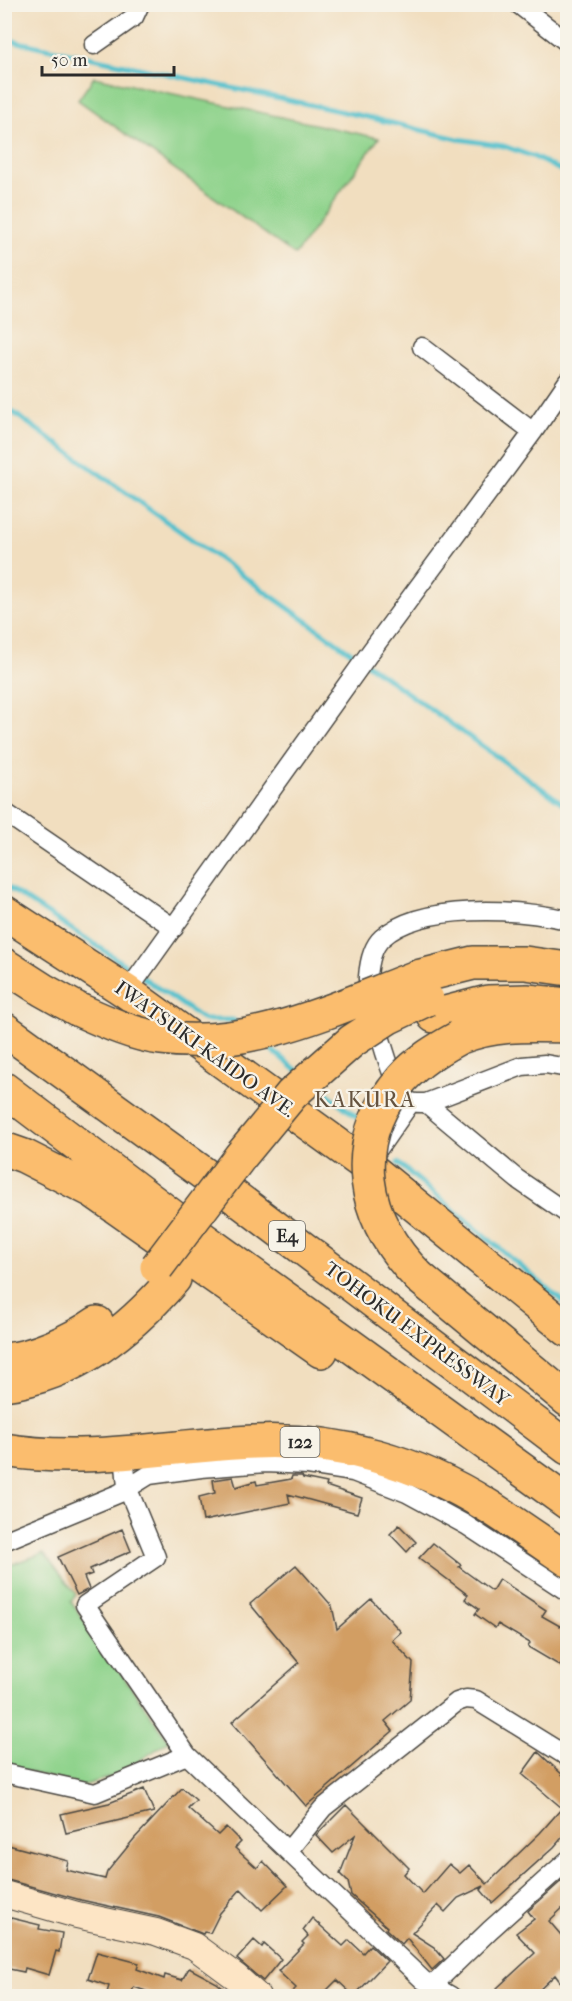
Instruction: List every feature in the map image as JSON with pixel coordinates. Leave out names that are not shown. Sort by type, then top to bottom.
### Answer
[{"type":"highway","name":"IWATSUKI-KAIDO AVE.","points":[[4,912],[136,980],[567,1330]]},
{"type":"highway","points":[[4,1360],[13,1360],[57,1345],[94,1325],[126,1299],[165,1273],[282,1138],[335,1081],[366,1054],[397,1034],[426,997],[473,963],[525,963],[567,969]]},
{"type":"highway","points":[[4,965],[77,1009],[117,1027],[159,1038],[202,1041],[230,1039],[293,1023],[483,984],[515,981],[567,984]]},
{"type":"highway","points":[[426,997],[567,1005]]},
{"type":"highway","points":[[567,1026],[502,1026],[471,1033],[436,1051],[403,1078],[383,1105],[370,1139],[367,1178],[370,1198],[384,1233],[394,1249],[419,1277],[567,1400]]},
{"type":"highway","name":"TOHOKU EXPRESSWAY","points":[[4,1029],[207,1176],[567,1448]]},
{"type":"highway","name":"E4","points":[[4,1089],[177,1220],[567,1503]]},
{"type":"highway","points":[[4,1149],[24,1156],[93,1191],[311,1345],[516,1466]]},
{"type":"highway","points":[[4,1384],[40,1377],[109,1341],[148,1309],[165,1273]]},
{"type":"highway","name":"122","points":[[4,1450],[62,1455],[124,1454],[254,1442],[319,1443],[370,1454],[408,1466],[487,1506],[567,1560]]},
{"type":"street","points":[[94,45],[134,17],[140,4]]},
{"type":"street","points":[[518,4],[567,44]]},
{"type":"street","points":[[422,347],[532,432]]},
{"type":"street","points":[[136,980],[567,381]]},
{"type":"street","points":[[4,812],[174,928]]},
{"type":"street","points":[[567,920],[542,914],[501,910],[457,912],[409,922],[381,939],[372,956],[368,978],[391,1073],[403,1097],[419,1103],[517,1179],[567,1214]]},
{"type":"street","points":[[366,1166],[419,1103],[522,1066],[545,1064],[567,1068]]},
{"type":"street","points":[[124,1454],[127,1487],[156,1557],[85,1605],[187,1755],[423,1980],[451,1996]]},
{"type":"street","points":[[4,1541],[120,1493],[149,1475],[267,1463],[308,1465],[353,1472],[407,1493],[466,1525],[567,1592]]},
{"type":"street","points":[[288,1851],[323,1808],[457,1702],[466,1699],[476,1700],[567,1757]]},
{"type":"street","points":[[4,1773],[95,1792],[187,1755]]},
{"type":"street","points":[[432,1986],[567,1860]]},
{"type":"street","points":[[4,1894],[77,1915],[156,1932],[194,1946],[257,1996]]},
{"type":"green space","points":[[94,77],[379,138],[295,255],[78,100]]},
{"type":"green space","points":[[44,1553],[76,1594],[71,1602],[169,1741],[118,1775],[82,1786],[5,1766],[4,1567]]},
{"type":"building","points":[[292,1476],[302,1476],[327,1483],[326,1486],[362,1498],[357,1513],[288,1494],[290,1503],[203,1521],[199,1497],[215,1493],[213,1480],[233,1477],[236,1487],[256,1481],[257,1485],[291,1479]]},
{"type":"building","points":[[399,1525],[416,1542],[407,1552],[390,1534]]},
{"type":"building","points":[[122,1529],[131,1551],[90,1569],[92,1574],[84,1577],[89,1589],[77,1595],[58,1557]]},
{"type":"building","points":[[433,1543],[461,1565],[459,1567],[492,1591],[499,1579],[546,1610],[542,1616],[567,1630],[567,1670],[528,1647],[530,1643],[498,1624],[495,1628],[475,1614],[479,1609],[465,1599],[468,1595],[419,1558]]},
{"type":"building","points":[[296,1565],[332,1606],[337,1629],[371,1599],[401,1632],[392,1640],[413,1663],[410,1700],[385,1721],[393,1731],[306,1806],[232,1722],[299,1663],[250,1604]]},
{"type":"building","points":[[538,1752],[567,1779],[567,1832],[554,1847],[492,1903],[481,1890],[484,1886],[458,1898],[445,1912],[438,1905],[412,1933],[434,1947],[444,1959],[432,1970],[407,1938],[402,1944],[386,1929],[387,1927],[351,1895],[348,1882],[340,1874],[355,1835],[333,1853],[316,1835],[346,1805],[409,1868],[404,1874],[423,1894],[449,1864],[460,1873],[469,1865],[487,1884],[540,1833],[562,1808],[522,1774]]},
{"type":"building","points":[[182,1788],[196,1800],[188,1808],[218,1835],[226,1827],[241,1842],[235,1848],[257,1868],[263,1861],[287,1886],[262,1910],[241,1889],[220,1913],[210,1933],[204,1932],[203,1934],[159,1917],[81,1900],[4,1879],[4,1861],[8,1845],[68,1861],[66,1870],[105,1879],[107,1872],[134,1839]]},
{"type":"building","points":[[144,1789],[154,1812],[66,1833],[61,1814],[109,1803]]},
{"type":"building","points":[[567,1876],[567,1904],[549,1921],[567,1942],[567,1991],[555,1975],[533,1996],[504,1996],[497,1988],[535,1953],[516,1933],[534,1919],[528,1911]]},
{"type":"building","points":[[11,1918],[40,1925],[39,1929],[62,1933],[59,1952],[56,1951],[49,1975],[25,1968],[24,1972],[4,1968],[4,1919],[10,1920]]},
{"type":"building","points":[[312,1918],[343,1946],[349,1940],[363,1953],[370,1945],[387,1961],[354,1996],[337,1980],[321,1996],[288,1996],[296,1988],[278,1971],[304,1944],[302,1942],[308,1936],[303,1930]]},
{"type":"building","points":[[254,1940],[262,1947],[264,1944],[281,1959],[263,1981],[237,1959]]},
{"type":"building","points":[[97,1952],[139,1963],[137,1969],[164,1979],[165,1975],[182,1980],[189,1968],[217,1983],[232,1996],[160,1996],[134,1987],[130,1996],[106,1996],[109,1986],[88,1979]]},
{"type":"waterway","points":[[4,39],[367,117],[458,139],[504,146],[534,157],[568,174]]},
{"type":"waterway","points":[[4,406],[568,807]]},
{"type":"waterway","points":[[4,885],[108,953],[204,1020],[233,1020],[238,1024]]},
{"type":"waterway","points":[[264,1044],[299,1072]]},
{"type":"waterway","points":[[319,1087],[363,1122]]},
{"type":"waterway","points":[[398,1163],[568,1306]]},
{"type":"district","name":"KAKURA","points":[[365,1100]]}]
